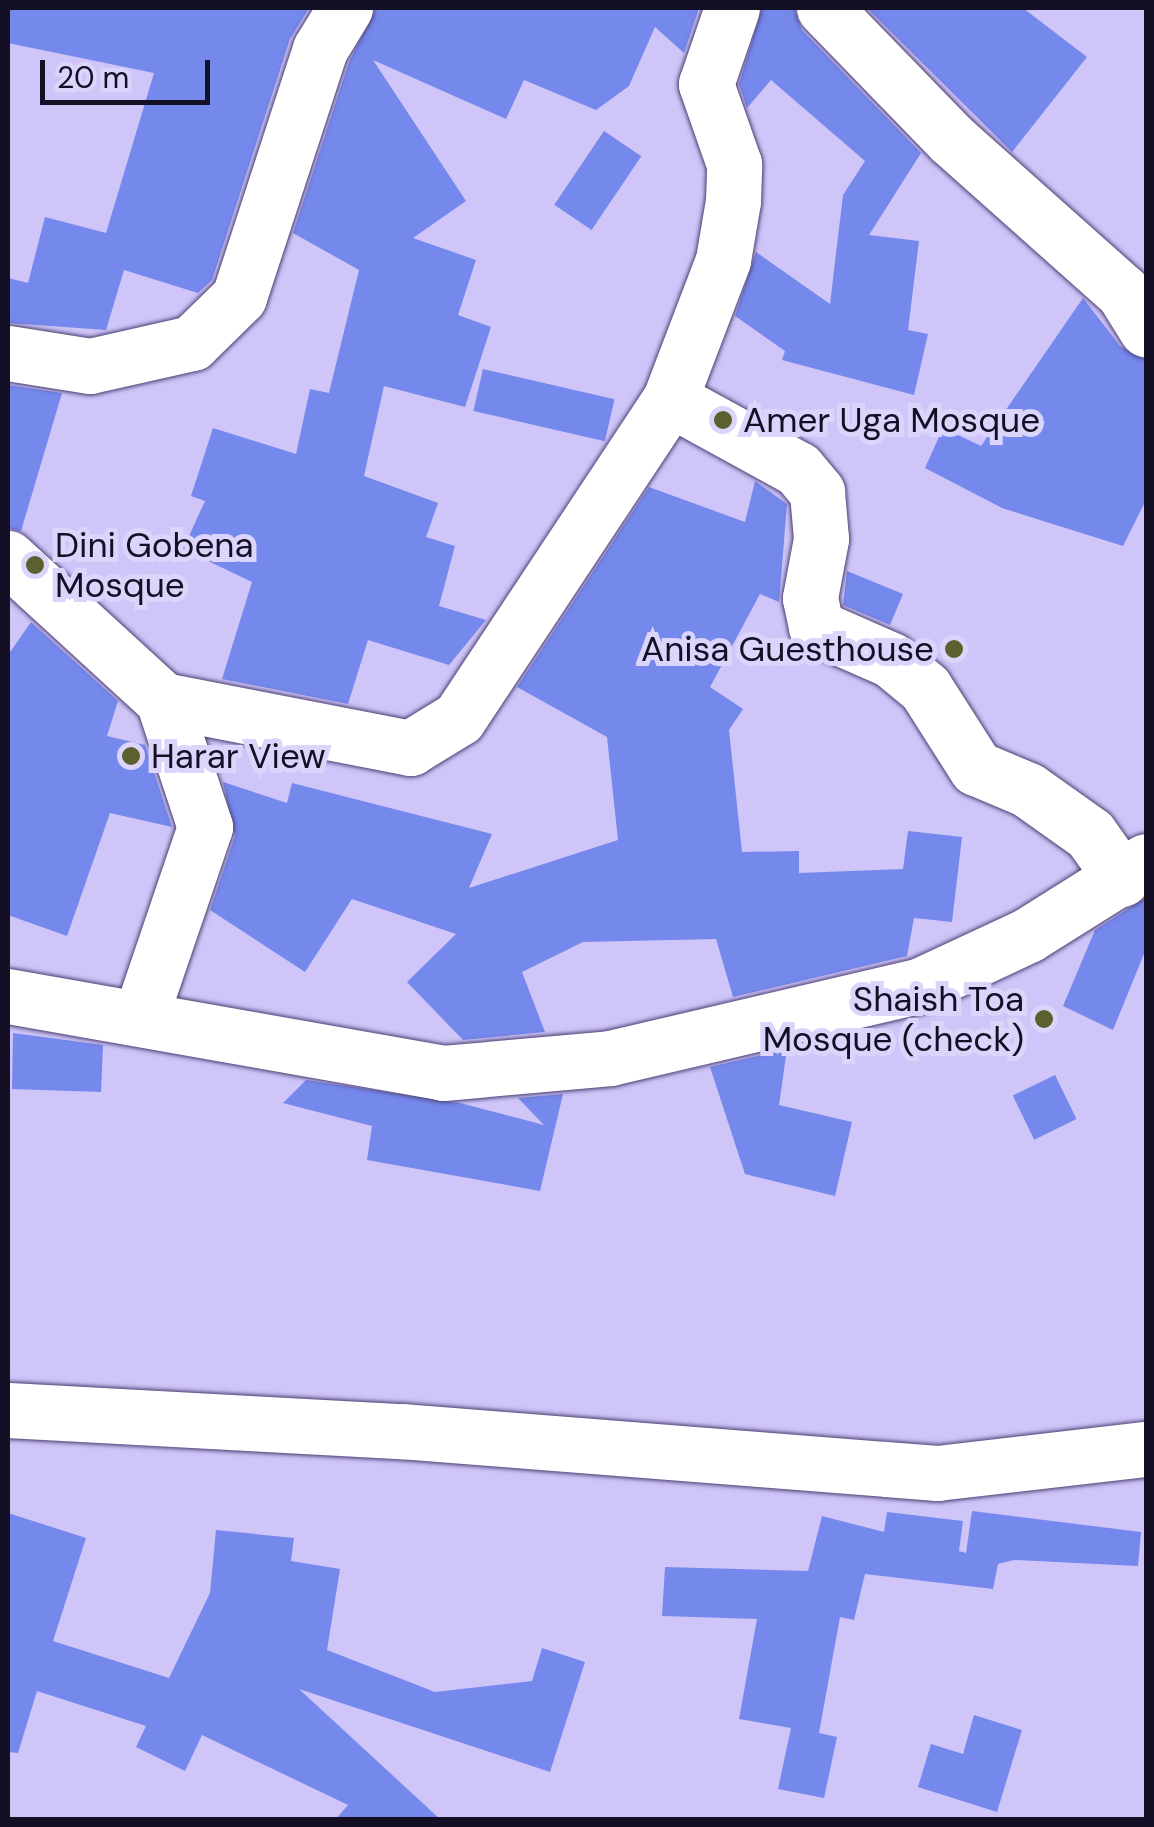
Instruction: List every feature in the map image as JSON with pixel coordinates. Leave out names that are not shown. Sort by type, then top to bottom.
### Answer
[{"type":"street","points":[[8,353],[90,366],[192,344],[239,297],[320,49],[345,8]]},
{"type":"street","points":[[163,700],[410,748],[459,718],[670,400],[723,260],[733,201],[734,164],[706,84],[732,8]]},
{"type":"street","points":[[824,8],[951,140],[1124,292],[1146,329]]},
{"type":"street","points":[[8,996],[141,1015],[443,1073],[610,1058],[921,985],[1028,936],[1134,870],[1028,790],[976,768],[914,679],[816,627],[810,598],[821,539],[817,492],[798,469],[670,400]]},
{"type":"street","points":[[8,558],[163,700],[205,827],[141,1015]]},
{"type":"street","points":[[8,1410],[401,1431],[937,1473],[1146,1449]]},
{"type":"building","points":[[8,8],[309,8],[290,39],[212,280],[198,293],[124,270],[106,330],[8,323],[8,278],[28,283],[45,217],[106,233],[154,73],[8,43]]},
{"type":"building","points":[[376,8],[699,8],[684,53],[655,27],[629,86],[596,110],[524,80],[506,119],[373,60],[466,201],[413,238],[476,260],[458,315],[491,327],[465,407],[384,386],[364,476],[438,503],[426,537],[455,546],[439,606],[486,620],[449,665],[368,640],[348,704],[222,679],[252,582],[183,549],[205,501],[191,496],[213,428],[296,454],[310,389],[329,393],[359,270],[293,233],[349,62]]},
{"type":"building","points":[[762,8],[794,8],[802,30],[921,153],[869,235],[919,241],[908,330],[928,334],[914,395],[782,360],[785,351],[735,316],[756,252],[830,304],[843,195],[865,161],[771,80],[747,108],[739,84]]},
{"type":"building","points":[[867,8],[1023,8],[1087,57],[1012,152]]},
{"type":"building","points":[[604,131],[641,156],[592,230],[554,205]]},
{"type":"building","points":[[1083,298],[1120,346],[1146,360],[1146,500],[1123,546],[1002,508],[925,468],[943,428],[981,446]]},
{"type":"building","points":[[483,369],[615,399],[605,441],[473,411]]},
{"type":"building","points":[[8,385],[62,393],[21,531],[8,528]]},
{"type":"building","points":[[755,481],[787,504],[779,602],[760,594],[710,687],[743,709],[729,730],[742,852],[799,851],[799,873],[903,869],[908,831],[962,837],[952,922],[914,918],[907,956],[733,997],[716,939],[583,942],[522,972],[545,1032],[463,1040],[407,982],[456,934],[352,899],[305,972],[210,910],[235,836],[223,782],[287,803],[292,783],[492,834],[469,888],[618,840],[607,737],[517,687],[649,487],[745,522]]},
{"type":"building","points":[[847,571],[903,594],[890,625],[843,605]]},
{"type":"building","points":[[31,622],[118,701],[107,736],[145,745],[172,827],[110,813],[67,936],[8,915],[8,655]]},
{"type":"building","points":[[1145,898],[1146,949],[1113,1030],[1063,1006],[1095,930]]},
{"type":"building","points":[[13,1033],[103,1045],[101,1092],[12,1089]]},
{"type":"building","points":[[787,1049],[779,1105],[852,1122],[835,1196],[745,1174],[710,1067]]},
{"type":"building","points":[[1055,1075],[1076,1119],[1034,1140],[1013,1096]]},
{"type":"building","points":[[306,1080],[460,1103],[544,1125],[518,1098],[563,1094],[540,1191],[367,1160],[372,1126],[283,1103]]},
{"type":"building","points":[[972,1511],[1141,1532],[1138,1566],[1014,1560],[998,1564],[993,1589],[865,1574],[854,1620],[840,1617],[819,1733],[837,1737],[824,1798],[778,1789],[791,1728],[739,1719],[757,1619],[662,1616],[665,1567],[808,1571],[822,1516],[884,1532],[887,1512],[963,1521],[959,1551],[966,1553]]},
{"type":"building","points":[[8,1513],[86,1538],[53,1641],[169,1678],[210,1593],[216,1530],[294,1538],[291,1561],[340,1569],[327,1650],[435,1692],[532,1681],[542,1648],[585,1662],[550,1772],[299,1689],[441,1820],[335,1820],[348,1805],[202,1735],[185,1771],[136,1747],[146,1726],[37,1691],[18,1753],[8,1752]]},
{"type":"building","points":[[974,1715],[1022,1730],[997,1812],[918,1787],[931,1744],[963,1754]]},
{"type":"place","name":"Amer Uga Mosque","points":[[723,420]]},
{"type":"place","name":"Dini Gobena Mosque","points":[[35,565]]},
{"type":"place","name":"Anisa Guesthouse","points":[[954,649]]},
{"type":"place","name":"Harar View","points":[[131,756]]},
{"type":"place","name":"Shaish Toa Mosque (check)","points":[[1044,1019]]}]
